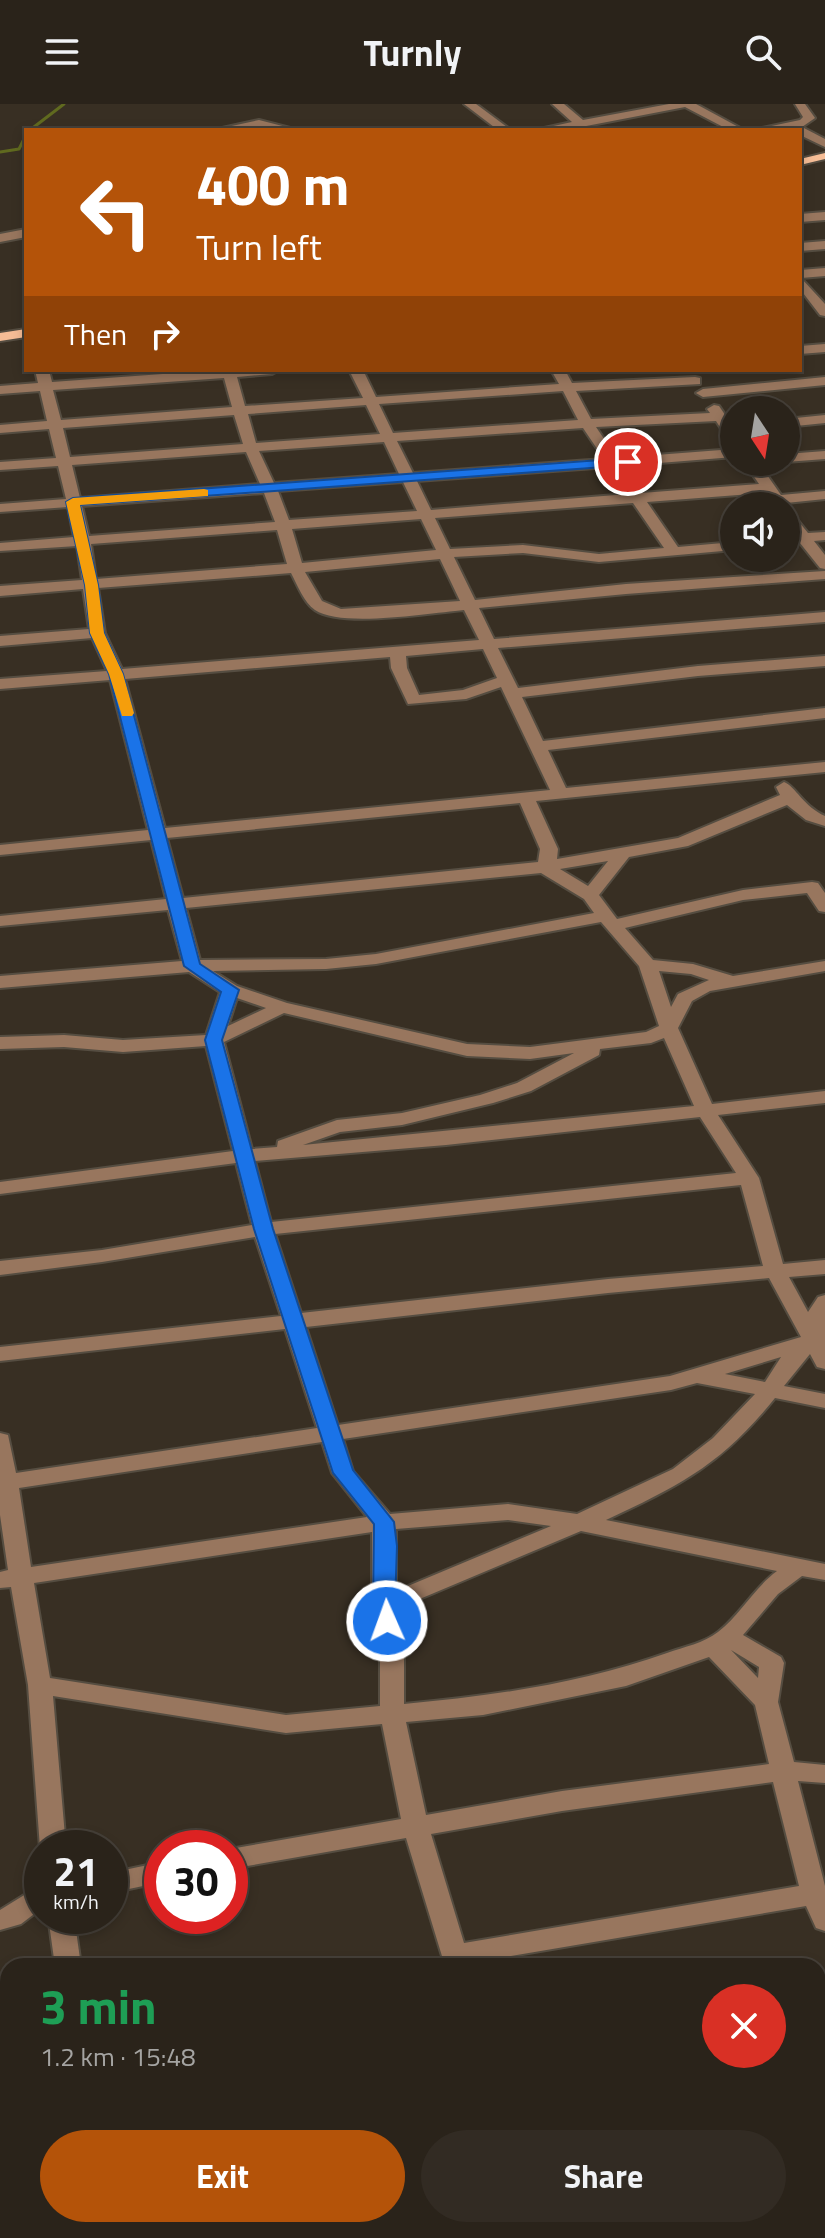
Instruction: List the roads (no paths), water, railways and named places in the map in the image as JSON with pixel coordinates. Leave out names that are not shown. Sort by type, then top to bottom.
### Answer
[{"type":"main road","points":[[802,162],[823,158]]},
{"type":"main road","points":[[0,337],[24,334]]},
{"type":"street","points":[[469,104],[502,128]]},
{"type":"street","points":[[557,104],[581,124]]},
{"type":"street","points":[[554,128],[685,104],[734,128]]},
{"type":"street","points":[[798,128],[809,118],[800,104]]},
{"type":"street","points":[[230,128],[259,123],[283,128]]},
{"type":"street","points":[[802,132],[825,144]]},
{"type":"street","points":[[802,218],[825,216]]},
{"type":"street","points":[[0,238],[24,233]]},
{"type":"street","points":[[802,247],[825,245]]},
{"type":"street","points":[[802,274],[825,272]]},
{"type":"street","points":[[807,298],[825,312]]},
{"type":"street","points":[[802,350],[825,348]]},
{"type":"street","points":[[0,390],[45,378],[203,372]]},
{"type":"street","points":[[229,372],[251,449],[284,526],[296,569],[316,604],[340,614],[825,575]]},
{"type":"street","points":[[357,372],[560,792]]},
{"type":"street","points":[[559,372],[587,424],[675,553]]},
{"type":"street","points":[[45,378],[83,541],[97,633],[116,674],[192,966],[230,990],[282,1007],[467,1050],[530,1053],[603,1046],[651,1037],[669,1028],[685,998],[705,986],[825,966]]},
{"type":"street","points":[[694,381],[720,416]]},
{"type":"street","points":[[0,429],[567,387],[694,381],[825,381]]},
{"type":"street","points":[[800,422],[825,419]]},
{"type":"street","points":[[0,466],[587,424],[720,428]]},
{"type":"street","points":[[0,508],[720,454]]},
{"type":"street","points":[[800,457],[825,455]]},
{"type":"street","points":[[800,496],[825,495]]},
{"type":"street","points":[[0,547],[639,498],[720,498]]},
{"type":"street","points":[[800,535],[825,565]]},
{"type":"street","points":[[802,538],[825,536]]},
{"type":"street","points":[[0,591],[296,569],[446,553],[523,549],[599,558],[720,548]]},
{"type":"street","points":[[0,684],[825,617]]},
{"type":"street","points":[[0,641],[97,633]]},
{"type":"street","points":[[398,652],[399,668],[414,701],[511,686],[825,661]]},
{"type":"street","points":[[540,746],[825,713]]},
{"type":"street","points":[[0,850],[825,767]]},
{"type":"street","points":[[779,772],[788,798],[814,818],[825,821]]},
{"type":"street","points":[[525,796],[549,849],[550,857],[544,867]]},
{"type":"street","points":[[0,921],[177,901],[544,867],[622,855],[682,842],[788,798]]},
{"type":"street","points":[[590,895],[622,855]]},
{"type":"street","points":[[544,867],[590,895],[648,965],[669,1028],[705,1109],[749,1178],[774,1269],[825,1362]]},
{"type":"street","points":[[0,982],[192,966],[326,964],[376,959],[743,895],[812,887],[825,907]]},
{"type":"street","points":[[648,965],[693,969],[728,980]]},
{"type":"street","points":[[230,990],[214,1040],[253,1155],[263,1229],[333,1434],[343,1473],[384,1522],[384,1605],[392,1660],[392,1715],[416,1828],[456,1958]]},
{"type":"street","points":[[0,1043],[64,1041],[123,1046],[214,1040],[282,1007]]},
{"type":"street","points":[[253,1155],[337,1126],[402,1119],[486,1099],[524,1087],[603,1046]]},
{"type":"street","points":[[0,1188],[253,1155],[446,1139],[825,1097]]},
{"type":"street","points":[[0,1268],[102,1256],[263,1229],[749,1178]]},
{"type":"street","points":[[0,1354],[774,1269],[825,1267]]},
{"type":"street","points":[[815,1340],[814,1320],[825,1302]]},
{"type":"street","points":[[3,1482],[699,1376],[815,1340]]},
{"type":"street","points":[[384,1605],[494,1561],[689,1470],[715,1451],[770,1390],[789,1358],[815,1340]]},
{"type":"street","points":[[699,1376],[825,1401]]},
{"type":"street","points":[[0,1440],[11,1579],[40,1685],[52,1830]]},
{"type":"street","points":[[11,1579],[384,1522],[508,1512],[578,1522],[825,1572]]},
{"type":"street","points":[[40,1685],[286,1724],[483,1706],[626,1677],[721,1642],[770,1588],[798,1567]]},
{"type":"street","points":[[721,1642],[772,1663],[766,1702],[814,1894],[825,1921]]},
{"type":"street","points":[[248,1856],[562,1801],[785,1771],[825,1774]]},
{"type":"street","points":[[468,1958],[814,1894]]},
{"type":"street","points":[[0,1920],[12,1917],[24,1908]]},
{"type":"street","points":[[64,1934],[67,1958]]},
{"type":"waterway","points":[[33,128],[64,104]]},
{"type":"waterway","points":[[0,152],[19,149],[24,139]]}]
